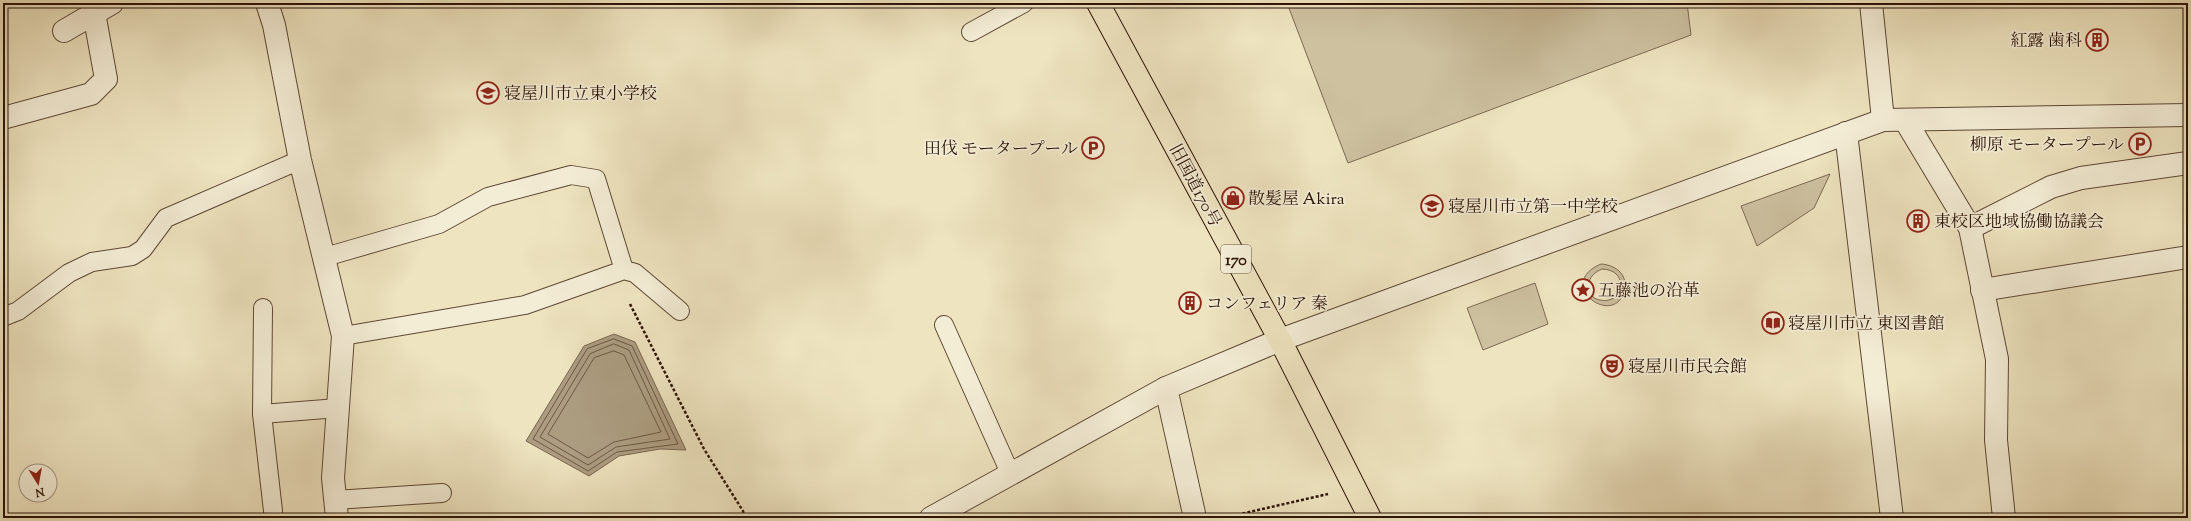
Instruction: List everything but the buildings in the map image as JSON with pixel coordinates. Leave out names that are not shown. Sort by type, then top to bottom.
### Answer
[{"type":"highway","name":"旧国道170号","points":[[1098,3],[1280,340],[1370,518]]},
{"type":"street","points":[[267,3],[274,25],[300,160],[343,336],[333,478],[336,509]]},
{"type":"street","points":[[1871,3],[1883,120]]},
{"type":"street","points":[[3,118],[91,94],[106,79],[103,8],[64,31]]},
{"type":"street","points":[[931,518],[1166,388],[1280,340],[1883,120],[2188,115]]},
{"type":"street","points":[[1906,120],[1970,228],[1997,359],[1996,440],[2004,518]]},
{"type":"street","points":[[1846,133],[1892,518]]},
{"type":"street","points":[[1970,228],[2051,187],[2081,178],[2188,163]]},
{"type":"street","points":[[1982,290],[2188,257]]},
{"type":"street","points":[[1166,388],[1196,518]]},
{"type":"lane","points":[[971,32],[1024,3]]},
{"type":"lane","points":[[3,318],[18,311],[69,273],[92,262],[132,256],[143,250],[166,218],[300,160]]},
{"type":"lane","points":[[324,257],[440,224],[488,197],[570,175],[596,180],[619,273]]},
{"type":"lane","points":[[343,336],[525,306],[619,273],[634,272],[680,311]]},
{"type":"lane","points":[[263,308],[262,414],[273,511]]},
{"type":"lane","points":[[944,325],[1010,473]]},
{"type":"lane","points":[[262,414],[338,408]]},
{"type":"lane","points":[[336,509],[442,493]]},
{"type":"path","points":[[619,273],[704,449],[743,511],[745,518]]},
{"type":"path","points":[[1223,518],[1355,488]]},
{"type":"shaded area","points":[[1287,3],[1687,3],[1691,35],[1348,163]]},
{"type":"shaded area","points":[[1830,174],[1814,208],[1757,246],[1741,206]]},
{"type":"shaded area","points":[[1601,264],[1612,266],[1620,272],[1625,281],[1625,286],[1624,292],[1618,302],[1609,306],[1599,304],[1591,299],[1585,291],[1583,282],[1588,272]],"holes":[[[1602,269],[1612,271],[1618,276],[1620,282],[1620,289],[1617,295],[1604,301],[1594,298],[1589,289],[1589,281],[1597,271]]]},
{"type":"shaded area","points":[[1535,283],[1548,324],[1483,350],[1467,308]]},
{"type":"water","points":[[614,334],[635,342],[686,450],[660,449],[619,456],[589,476],[526,441],[584,346]]},
{"type":"place","name":"紅露 歯科","points":[[2097,40]]},
{"type":"place","name":"寝屋川市立東小学校","points":[[488,93]]},
{"type":"place","name":"柳原 モータープール","points":[[2140,144]]},
{"type":"place","name":"田伐 モータープール","points":[[1093,148]]},
{"type":"place","name":"散髪屋 Akira","points":[[1233,198]]},
{"type":"place","name":"寝屋川市立第一中学校","points":[[1432,206]]},
{"type":"place","name":"東校区地域協働協議会","points":[[1918,221]]},
{"type":"place","name":"五藤池の沿革","points":[[1583,290]]},
{"type":"place","name":"コンフェリア 秦","points":[[1190,303]]},
{"type":"place","name":"寝屋川市立 東図書館","points":[[1773,323]]},
{"type":"place","name":"寝屋川市民会館","points":[[1612,366]]}]
